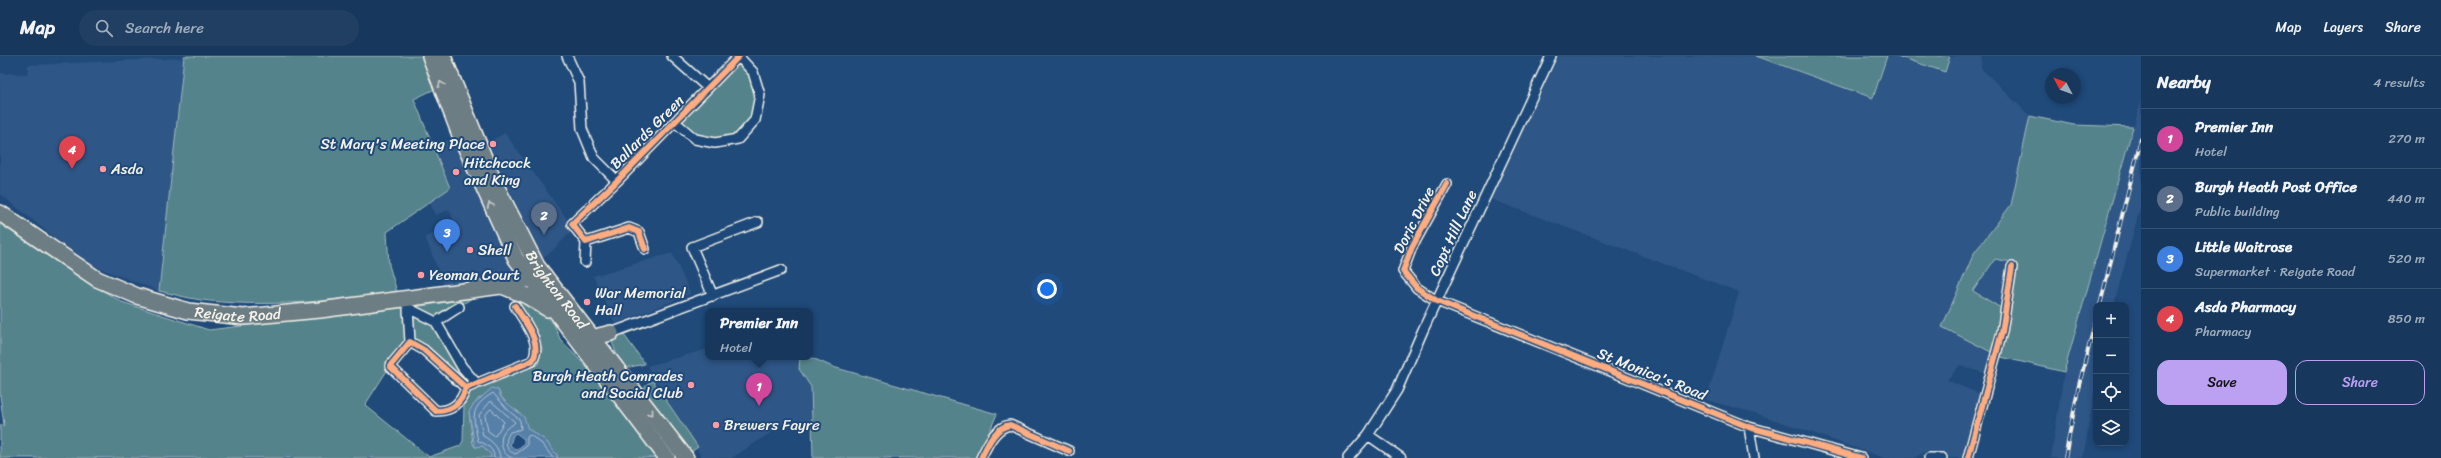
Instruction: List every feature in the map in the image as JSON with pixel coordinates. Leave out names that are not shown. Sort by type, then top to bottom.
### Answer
[{"type":"highway","name":"Brighton Road","points":[[430,56],[460,135],[516,259],[537,274],[610,360],[686,458]]},
{"type":"highway","name":"Brighton Road","points":[[443,56],[494,182],[558,316],[667,458]]},
{"type":"highway","name":"Reigate Road","points":[[0,213],[97,279],[137,296],[182,310],[243,318],[406,304],[501,286],[537,274]]},
{"type":"highway","points":[[501,286],[510,281],[515,274],[516,259]]},
{"type":"highway","points":[[501,286],[531,298],[558,316]]},
{"type":"highway","points":[[589,356],[594,341],[603,334],[611,333]]},
{"type":"highway","points":[[610,360],[606,340],[611,333]]},
{"type":"street","points":[[567,56],[579,82],[582,129],[594,158],[618,180]]},
{"type":"street","points":[[672,56],[708,88]]},
{"type":"street","name":"Ballards Green","points":[[586,242],[572,224],[618,180],[739,56],[754,72],[760,95],[755,120],[738,139],[715,142],[695,139],[675,122]]},
{"type":"street","name":"Copt Hill Lane","points":[[1348,458],[1368,435],[1397,390],[1551,56]]},
{"type":"street","name":"Doric Drive","points":[[1437,301],[1417,288],[1404,270],[1412,247],[1447,184]]},
{"type":"street","points":[[713,296],[692,247],[758,222]]},
{"type":"street","points":[[585,262],[586,242],[629,228],[639,232],[645,249]]},
{"type":"street","points":[[1968,458],[2002,332],[2012,267]]},
{"type":"street","points":[[611,333],[781,270]]},
{"type":"street","name":"St Monica's Road","points":[[1437,301],[1749,427],[1861,458]]},
{"type":"street","points":[[406,304],[436,322],[462,368],[476,383]]},
{"type":"street","points":[[406,304],[410,342],[390,366],[436,412],[444,411],[461,402],[466,388],[532,361],[537,354],[537,348],[527,326],[515,306]]},
{"type":"street","points":[[436,322],[459,307]]},
{"type":"street","points":[[410,342],[424,350],[454,375],[466,388]]},
{"type":"street","points":[[454,375],[462,368]]},
{"type":"street","points":[[981,458],[988,444],[1000,430],[1010,425],[1069,451]]},
{"type":"street","points":[[1749,427],[1754,458]]},
{"type":"street","points":[[1368,435],[1401,458]]},
{"type":"street","points":[[1929,458],[1942,458]]},
{"type":"shaded area","points":[[1554,56],[1982,56],[1981,68],[2030,116],[2019,264],[2001,357],[1986,374],[1960,365],[1947,380],[1982,395],[1965,458],[1950,458],[1945,452],[1925,452],[1914,458],[1884,458],[1758,414],[1706,400],[1739,292],[1490,199]]},
{"type":"shaded area","points":[[184,58],[159,291],[86,263],[0,194],[0,73],[27,74],[28,65]]},
{"type":"shaded area","points":[[2141,101],[2141,205],[2115,302],[2093,302],[2093,400],[2083,458],[2051,458],[2064,372]]},
{"type":"shaded area","points":[[505,133],[574,229],[550,253],[508,276],[490,281],[444,285],[425,237],[456,225],[449,210],[435,215],[430,203],[450,188],[434,145],[455,138],[488,142]]},
{"type":"shaded area","points":[[672,253],[691,294],[615,324],[593,276]]},
{"type":"shaded area","points":[[705,350],[705,360],[800,360],[799,369],[811,387],[811,428],[784,424],[732,458],[702,458],[647,366]]},
{"type":"green space","points":[[184,56],[425,56],[437,88],[414,99],[450,188],[387,232],[389,265],[397,292],[324,301],[250,303],[201,300],[159,291]]},
{"type":"green space","points":[[1756,56],[1887,56],[1873,98]]},
{"type":"green space","points":[[1897,56],[1950,56],[1945,72]]},
{"type":"green space","points":[[739,57],[753,72],[760,95],[755,120],[738,139],[695,139],[675,122]]},
{"type":"green space","points":[[2030,116],[2074,125],[2133,127],[2064,372],[2001,357],[1942,327],[1974,253],[2011,205]],"holes":[[[1995,259],[2011,262],[2016,268],[2009,313],[1973,291]]]},
{"type":"green space","points":[[0,224],[76,275],[122,302],[209,330],[402,306],[408,308],[472,298],[436,322],[462,367],[454,375],[410,342],[390,366],[365,405],[429,457],[460,446],[463,441],[464,405],[471,391],[538,364],[542,348],[512,295],[531,302],[554,324],[560,339],[592,373],[659,458],[557,458],[557,455],[545,440],[528,429],[518,411],[509,406],[498,390],[478,399],[469,412],[473,444],[475,447],[483,446],[491,455],[490,458],[0,458],[0,426],[4,425],[0,396]]},
{"type":"green space","points":[[622,332],[645,364],[625,368],[620,362],[611,340],[613,337]]},
{"type":"green space","points":[[813,358],[833,367],[997,414],[978,458],[813,458],[811,387],[799,369],[800,360],[813,360]]},
{"type":"green space","points":[[653,381],[698,447],[691,452],[683,449],[640,394],[647,384]]},
{"type":"water","points":[[492,388],[498,390],[501,398],[524,417],[528,429],[545,440],[557,455],[557,458],[490,458],[491,455],[483,446],[475,447],[469,412],[473,405]],"holes":[[[516,433],[524,439],[524,444],[516,450],[510,445],[513,435]]]},
{"type":"railway","points":[[2101,302],[2141,139]]},
{"type":"railway","points":[[2065,458],[2078,389],[2093,331]]},
{"type":"cycle path","points":[[645,249],[639,232],[629,228],[586,242],[572,224],[617,181],[739,56]]},
{"type":"cycle path","points":[[1447,184],[1412,247],[1403,271],[1417,288],[1437,301],[1749,427],[1861,458]]},
{"type":"cycle path","points":[[1968,458],[2002,332],[2012,267]]},
{"type":"cycle path","points":[[466,388],[424,350],[410,342],[390,366],[436,411],[452,408],[462,398],[466,388],[532,361],[536,347],[534,340],[515,306]]},
{"type":"cycle path","points":[[981,458],[996,433],[1005,426],[1010,425],[1069,451]]},
{"type":"place","name":"St Mary's Meeting Place","points":[[493,144]]},
{"type":"place","name":"Asda Pharmacy","points":[[72,169]]},
{"type":"place","name":"Asda","points":[[103,169]]},
{"type":"place","name":"Hitchcock and King","points":[[456,172]]},
{"type":"place","name":"Burgh Heath Post Office","points":[[544,235]]},
{"type":"place","name":"Shell","points":[[470,250]]},
{"type":"place","name":"Little Waitrose","points":[[447,252]]},
{"type":"place","name":"Yeoman Court","points":[[421,275]]},
{"type":"place","name":"War Memorial Hall","points":[[587,302]]},
{"type":"place","name":"Burgh Heath Comrades and Social Club","points":[[691,385]]},
{"type":"place","name":"Premier Inn","points":[[759,406]]},
{"type":"place","name":"Brewers Fayre","points":[[716,425]]}]
